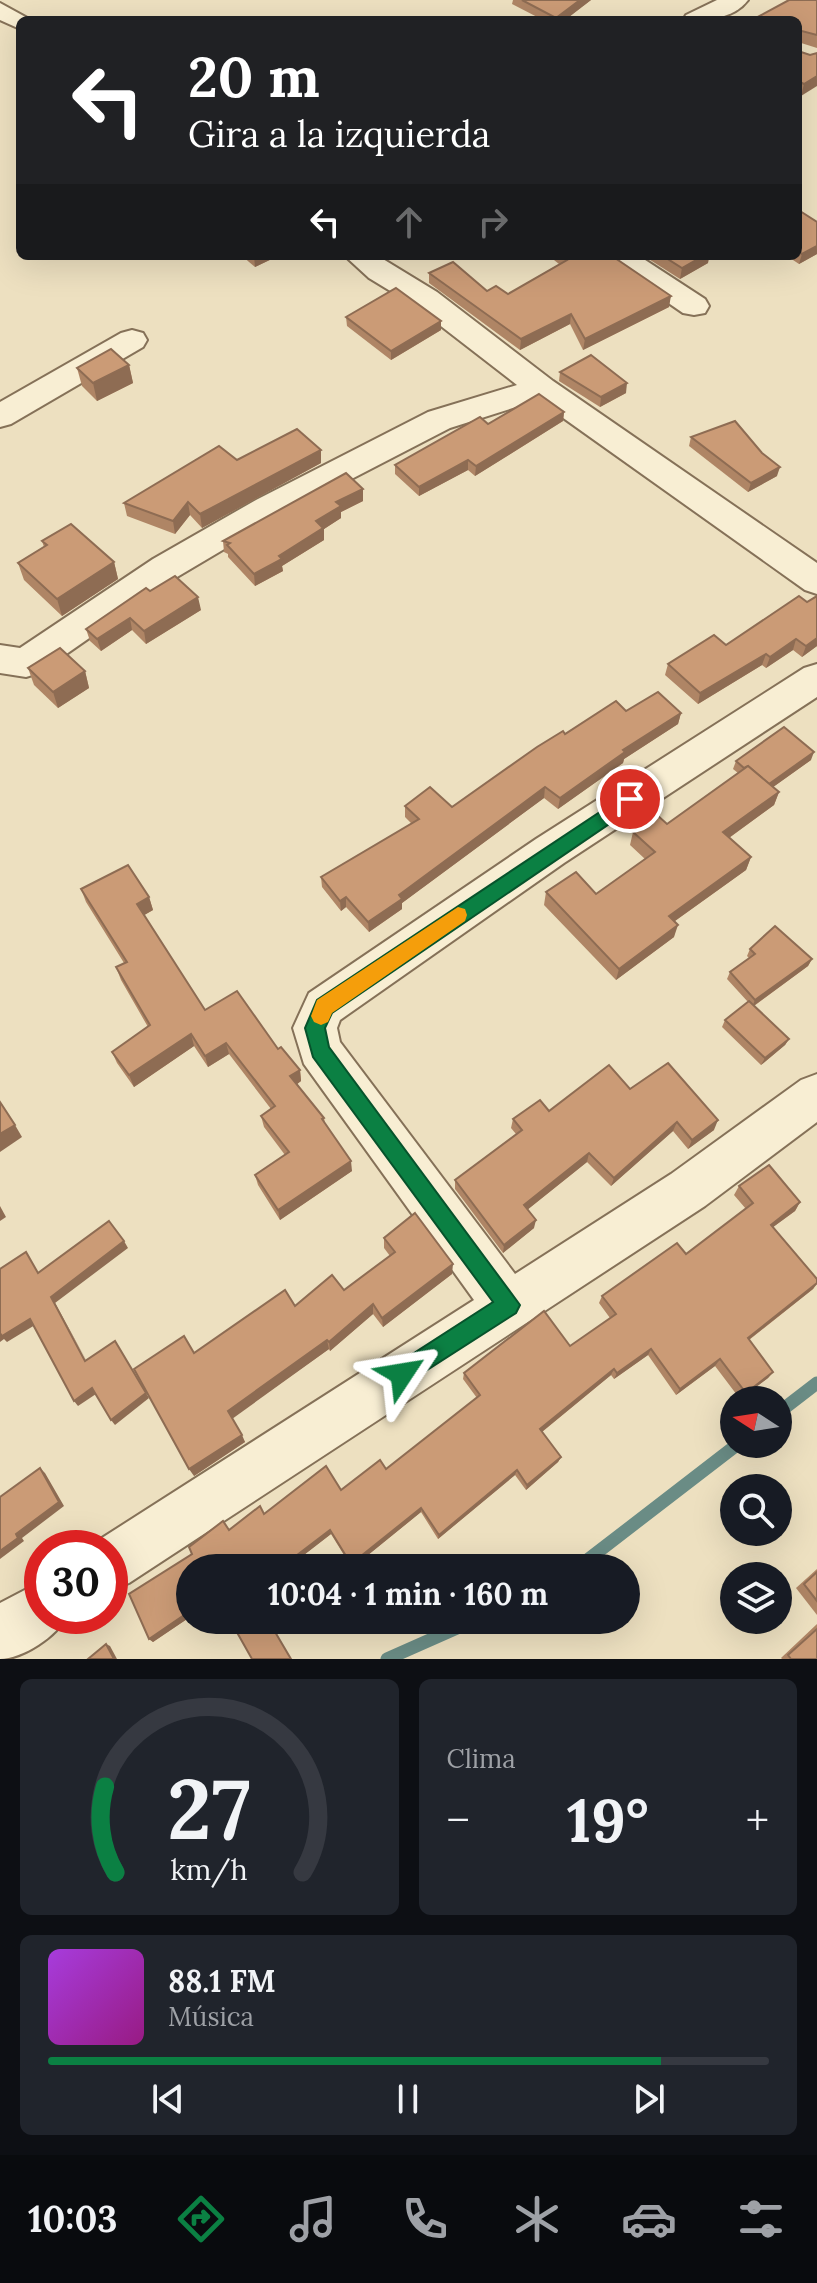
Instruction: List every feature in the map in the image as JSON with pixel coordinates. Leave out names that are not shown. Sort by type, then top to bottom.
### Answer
[{"type":"street","points":[[704,16],[724,7]]},
{"type":"street","points":[[365,260],[379,272],[426,299],[542,388],[817,581]]},
{"type":"street","points":[[625,260],[694,306]]},
{"type":"street","points":[[0,416],[132,340]]},
{"type":"street","points":[[0,659],[26,663],[165,568],[268,508],[439,420],[542,388]]},
{"type":"street","points":[[508,1305],[320,1050],[315,1028],[324,1007],[564,842],[817,678]]},
{"type":"street","points":[[128,1552],[688,1190],[817,1095]]},
{"type":"street","points":[[0,1635],[24,1620]]},
{"type":"building","points":[[522,0],[580,0],[559,16],[552,16]]},
{"type":"building","points":[[789,0],[817,0],[817,35],[802,31],[802,16],[759,16]]},
{"type":"building","points":[[802,52],[817,53],[817,76],[804,84]]},
{"type":"building","points":[[802,212],[817,222],[817,246],[802,254]]},
{"type":"building","points":[[567,260],[618,260],[671,296],[585,339],[571,314],[521,339],[429,273],[453,262],[487,291],[496,286],[508,294]]},
{"type":"building","points":[[669,260],[696,260],[682,268]]},
{"type":"building","points":[[396,288],[441,321],[391,351],[346,317]]},
{"type":"building","points":[[111,349],[129,365],[93,383],[77,368]]},
{"type":"building","points":[[591,355],[627,383],[601,397],[560,372]]},
{"type":"building","points":[[539,394],[564,412],[476,466],[468,460],[419,487],[395,465],[480,417],[488,424]]},
{"type":"building","points":[[735,421],[762,453],[780,467],[751,483],[691,437]]},
{"type":"building","points":[[297,429],[321,450],[200,514],[188,502],[173,521],[124,503],[219,446],[237,460]]},
{"type":"building","points":[[346,473],[363,489],[336,502],[341,506],[316,521],[323,528],[279,556],[282,559],[254,574],[227,545],[230,543],[223,541]]},
{"type":"building","points":[[71,524],[114,562],[57,599],[18,563],[47,545],[42,541]]},
{"type":"building","points":[[175,576],[198,597],[144,631],[130,618],[97,639],[86,629],[146,588],[150,591]]},
{"type":"building","points":[[799,596],[807,602],[817,596],[817,638],[806,646],[796,639],[770,657],[766,654],[700,693],[668,664],[714,635],[726,645]]},
{"type":"building","points":[[60,648],[85,671],[53,692],[28,668]]},
{"type":"building","points":[[658,692],[681,713],[623,750],[625,752],[560,798],[545,787],[399,895],[402,899],[368,922],[346,897],[340,901],[321,877],[419,819],[405,806],[430,787],[452,807],[537,747],[563,731],[565,734],[616,701],[626,711]]},
{"type":"building","points":[[784,727],[814,752],[769,784],[748,766],[744,768],[736,761]]},
{"type":"building","points":[[748,766],[779,792],[723,832],[751,857],[669,916],[678,925],[619,969],[546,892],[576,872],[596,894],[655,852],[633,832],[656,814],[667,824]]},
{"type":"building","points":[[128,865],[149,897],[137,904],[205,1010],[237,991],[278,1049],[281,1047],[300,1070],[290,1076],[324,1118],[351,1161],[278,1210],[255,1175],[289,1152],[261,1116],[275,1106],[226,1043],[205,1056],[191,1034],[129,1075],[112,1052],[150,1025],[116,967],[127,962],[81,889]]},
{"type":"building","points":[[775,926],[812,959],[755,1000],[730,972],[755,954],[750,949]]},
{"type":"building","points":[[749,1001],[789,1039],[765,1058],[725,1020]]},
{"type":"building","points":[[668,1063],[718,1120],[692,1140],[677,1122],[614,1178],[589,1153],[524,1205],[536,1220],[504,1245],[455,1180],[522,1130],[513,1119],[540,1100],[549,1111],[609,1065],[630,1089]]},
{"type":"building","points":[[0,1102],[15,1125],[0,1134]]},
{"type":"building","points":[[769,1165],[800,1202],[771,1225],[817,1279],[817,1283],[748,1338],[773,1372],[755,1386],[741,1386],[720,1359],[680,1389],[651,1349],[617,1373],[614,1369],[540,1429],[561,1457],[527,1485],[517,1470],[439,1535],[421,1508],[364,1554],[345,1554],[330,1530],[298,1554],[192,1554],[189,1547],[223,1521],[229,1530],[260,1506],[264,1514],[326,1466],[341,1490],[380,1460],[386,1469],[480,1395],[464,1373],[544,1311],[570,1346],[616,1314],[602,1296],[677,1243],[686,1254],[753,1203],[739,1186]]},
{"type":"building","points":[[415,1213],[453,1264],[382,1318],[373,1304],[329,1342],[327,1340],[228,1411],[242,1435],[189,1469],[134,1369],[184,1336],[194,1353],[285,1290],[295,1306],[332,1275],[344,1290],[395,1252],[384,1238]]},
{"type":"building","points":[[109,1221],[124,1241],[51,1297],[85,1361],[115,1341],[146,1393],[111,1420],[92,1388],[74,1401],[30,1319],[2,1336],[0,1333],[0,1269],[26,1252],[38,1273]]},
{"type":"building","points":[[40,1468],[59,1502],[16,1534],[18,1538],[0,1551],[0,1497]]},
{"type":"building","points":[[176,1564],[176,1621],[149,1639],[129,1594]]},
{"type":"building","points":[[817,1572],[817,1601],[804,1584]]},
{"type":"building","points":[[817,1629],[817,1659],[791,1659],[788,1655]]},
{"type":"building","points":[[238,1634],[276,1634],[291,1659],[252,1659]]},
{"type":"building","points":[[106,1644],[114,1659],[88,1659]]},
{"type":"waterway","points":[[792,1402],[817,1383]]},
{"type":"waterway","points":[[595,1554],[720,1458]]},
{"type":"waterway","points":[[387,1659],[443,1634]]},
{"type":"slow traffic","points":[[321,1016],[324,1007],[458,915]]},
{"type":"route","points":[[402,1374],[508,1305],[320,1050],[315,1028],[324,1007],[630,799]]}]
